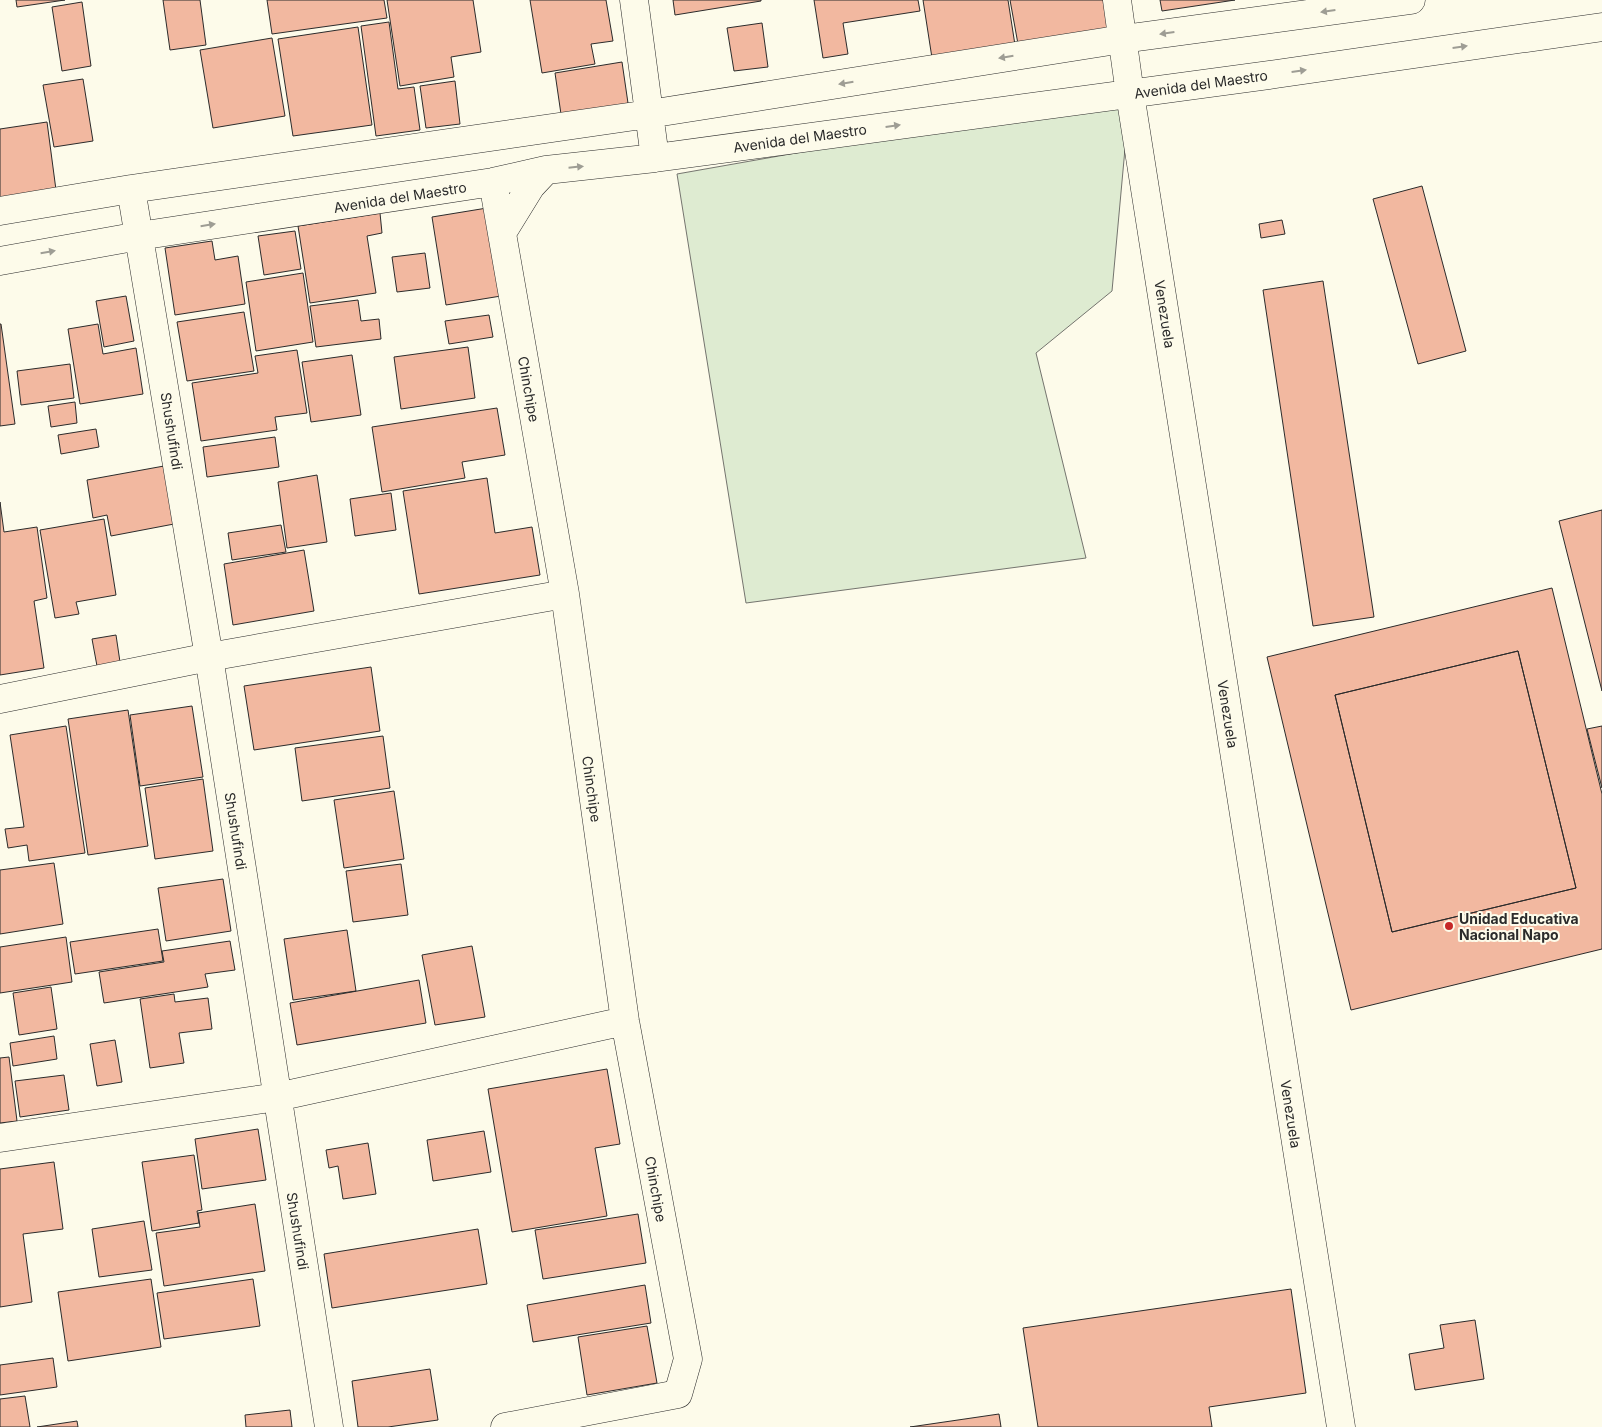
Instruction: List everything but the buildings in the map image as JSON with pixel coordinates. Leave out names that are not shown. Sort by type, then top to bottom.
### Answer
[{"type":"street","points":[[634,0],[655,158]]},
{"type":"street","name":"Venezuela","points":[[1117,0],[1130,94],[1341,1427]]},
{"type":"street","points":[[0,211],[131,189],[649,114],[1123,39],[1411,0]]},
{"type":"street","name":"Avenida del Maestro","points":[[0,261],[139,236],[493,182],[546,170],[655,158],[1130,94],[1602,27]]},
{"type":"street","points":[[502,233],[531,186],[546,170]]},
{"type":"street","name":"Chinchipe","points":[[493,182],[565,594],[625,1021],[688,1359],[678,1394],[505,1427]]},
{"type":"street","name":"Shushufindi","points":[[131,189],[209,657],[329,1427]]},
{"type":"street","points":[[0,699],[209,657],[565,594]]},
{"type":"street","points":[[0,1138],[277,1097],[625,1021]]},
{"type":"green space","points":[[1130,94],[1112,291],[1036,353],[1086,558],[746,603],[677,174]]},
{"type":"place","name":"Unidad Educativa Nacional Napo","points":[[1449,926]]}]
